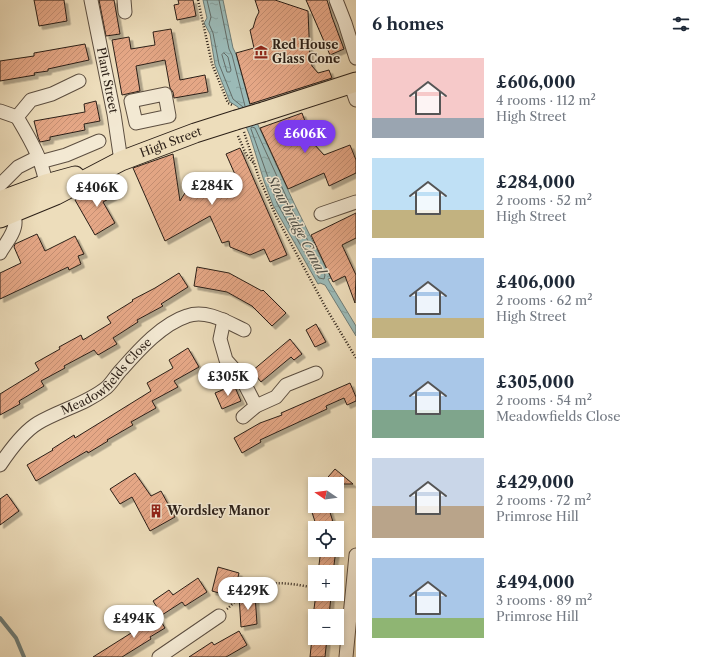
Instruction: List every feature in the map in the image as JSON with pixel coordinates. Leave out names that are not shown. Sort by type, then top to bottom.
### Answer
[{"type":"highway","name":"High Street","points":[[4,204],[46,191],[195,133],[238,123],[263,112],[354,88]]},
{"type":"highway","name":"High Street","points":[[46,191],[70,187],[113,164]]},
{"type":"street","name":"Plant Street","points":[[91,0],[114,114],[113,164]]},
{"type":"street","points":[[336,0],[356,58]]},
{"type":"street","points":[[17,117],[31,100],[52,94],[79,81]]},
{"type":"street","points":[[0,111],[17,117],[32,142],[39,160],[46,191]]},
{"type":"street","points":[[114,114],[134,112]]},
{"type":"street","points":[[0,253],[13,232],[15,222],[4,204],[18,167],[39,160],[66,155],[99,141]]},
{"type":"street","points":[[321,214],[356,202]]},
{"type":"street","name":"Meadowfields Close","points":[[0,466],[27,431],[39,423],[95,396],[107,387],[122,369],[159,332],[174,321],[188,315],[210,315],[244,330]]},
{"type":"street","points":[[224,320],[220,339],[226,360],[241,377],[256,406]]},
{"type":"street","points":[[218,367],[222,345]]},
{"type":"street","points":[[243,417],[256,406],[276,397],[286,385],[316,373]]},
{"type":"street","points":[[346,657],[356,555]]},
{"type":"street","points":[[159,657],[219,616]]},
{"type":"path","points":[[198,0],[216,76],[238,123],[256,166],[259,178],[276,216],[326,308],[356,358]]},
{"type":"path","points":[[238,123],[246,154],[256,166]]},
{"type":"path","points":[[219,616],[250,589],[262,585],[299,585],[308,587]]},
{"type":"water","name":"Stourbridge Canal","points":[[203,0],[223,0],[233,48],[250,105],[294,203],[331,278],[328,279],[356,326],[356,336],[325,285],[320,283],[318,284],[273,205],[250,136],[238,107],[230,102],[215,65],[210,34],[204,23],[207,18]]},
{"type":"building","points":[[34,0],[64,0],[67,21],[39,26]]},
{"type":"building","points":[[99,0],[114,0],[120,34],[106,36]]},
{"type":"building","points":[[178,0],[193,0],[196,16],[177,20],[174,5],[179,4]]},
{"type":"building","name":"Red House Glass Cone","points":[[255,0],[275,0],[308,11],[310,59],[312,66],[318,73],[329,70],[332,78],[250,104],[236,53],[254,48],[250,30],[253,28],[259,12]]},
{"type":"building","points":[[306,0],[327,0],[344,49],[330,55]]},
{"type":"building","points":[[171,29],[180,80],[205,75],[208,92],[174,98],[173,92],[170,88],[165,60],[136,66],[140,91],[122,95],[112,40],[129,37],[131,49],[155,45],[153,32]]},
{"type":"building","points":[[85,44],[89,60],[48,69],[48,71],[34,73],[35,75],[0,81],[0,61],[34,56],[34,53]]},
{"type":"building","points":[[96,101],[100,121],[84,124],[85,130],[50,137],[50,140],[40,142],[34,121],[85,112],[84,104]]},
{"type":"building","points":[[302,113],[313,143],[324,155],[350,145],[356,160],[356,173],[329,186],[324,173],[288,189],[260,128]]},
{"type":"building","points":[[240,148],[287,255],[270,262],[264,249],[250,255],[230,247],[229,241],[222,243],[210,216],[165,241],[133,168],[173,154],[180,201],[194,178],[197,188],[204,183],[207,192],[237,179],[226,154]]},
{"type":"building","points":[[106,181],[114,196],[103,202],[115,223],[95,235],[75,200],[88,193],[87,191]]},
{"type":"building","points":[[356,213],[356,238],[342,245],[356,275],[355,303],[345,276],[333,282],[311,235]]},
{"type":"building","points":[[37,234],[45,251],[75,236],[84,254],[78,256],[81,264],[69,270],[68,267],[0,299],[0,273],[21,263],[14,247],[15,244]]},
{"type":"building","points":[[197,267],[229,273],[262,291],[263,290],[286,313],[272,326],[252,306],[227,292],[194,286]]},
{"type":"building","points":[[179,273],[188,287],[161,304],[163,306],[137,320],[138,322],[113,338],[117,344],[98,355],[94,350],[64,366],[65,368],[41,381],[44,386],[19,401],[20,404],[0,415],[0,394],[39,370],[35,363],[81,335],[83,340],[111,323],[107,317],[133,301],[132,300]]},
{"type":"building","points":[[316,324],[326,342],[315,347],[306,330]]},
{"type":"building","points":[[290,339],[302,354],[294,360],[291,357],[261,382],[252,371]]},
{"type":"building","points":[[188,348],[199,367],[174,381],[178,387],[152,401],[156,408],[131,422],[133,425],[107,440],[108,441],[88,453],[87,451],[36,481],[27,465],[53,450],[52,449],[74,435],[75,438],[151,391],[147,383],[173,368],[169,360]]},
{"type":"building","points":[[350,383],[356,397],[356,401],[347,405],[344,398],[326,406],[327,409],[260,440],[261,442],[242,453],[234,438],[260,423],[282,415],[281,413]]},
{"type":"building","points":[[234,385],[241,401],[222,409],[215,393]]},
{"type":"building","points":[[335,469],[353,484],[344,484],[344,477],[328,477]]},
{"type":"building","points":[[135,473],[151,496],[161,491],[175,517],[150,531],[132,497],[120,504],[110,489]]},
{"type":"building","points":[[7,494],[19,511],[0,525],[0,499]]},
{"type":"building","points":[[312,513],[330,513],[333,521],[315,521]]},
{"type":"building","points":[[320,557],[335,557],[334,565],[319,565]]},
{"type":"building","points":[[218,567],[239,573],[233,597],[212,591]]},
{"type":"building","points":[[198,578],[207,592],[185,606],[182,602],[162,615],[153,601],[169,590],[173,595]]},
{"type":"building","points":[[255,595],[257,624],[241,627],[239,596]]},
{"type":"building","points":[[315,601],[330,601],[330,609],[314,609]]},
{"type":"building","points":[[156,613],[165,628],[150,637],[151,639],[122,657],[93,657],[147,623],[145,620]]},
{"type":"building","points":[[239,631],[247,645],[226,657],[189,657],[212,642],[214,645]]},
{"type":"building","points":[[311,645],[326,645],[325,657],[310,657]]},
{"type":"waterway","points":[[0,618],[16,638],[24,657]]},
{"type":"place","name":"Red House Glass Cone","points":[[261,52]]},
{"type":"place","name":"Wordsley Manor","points":[[156,511]]}]
